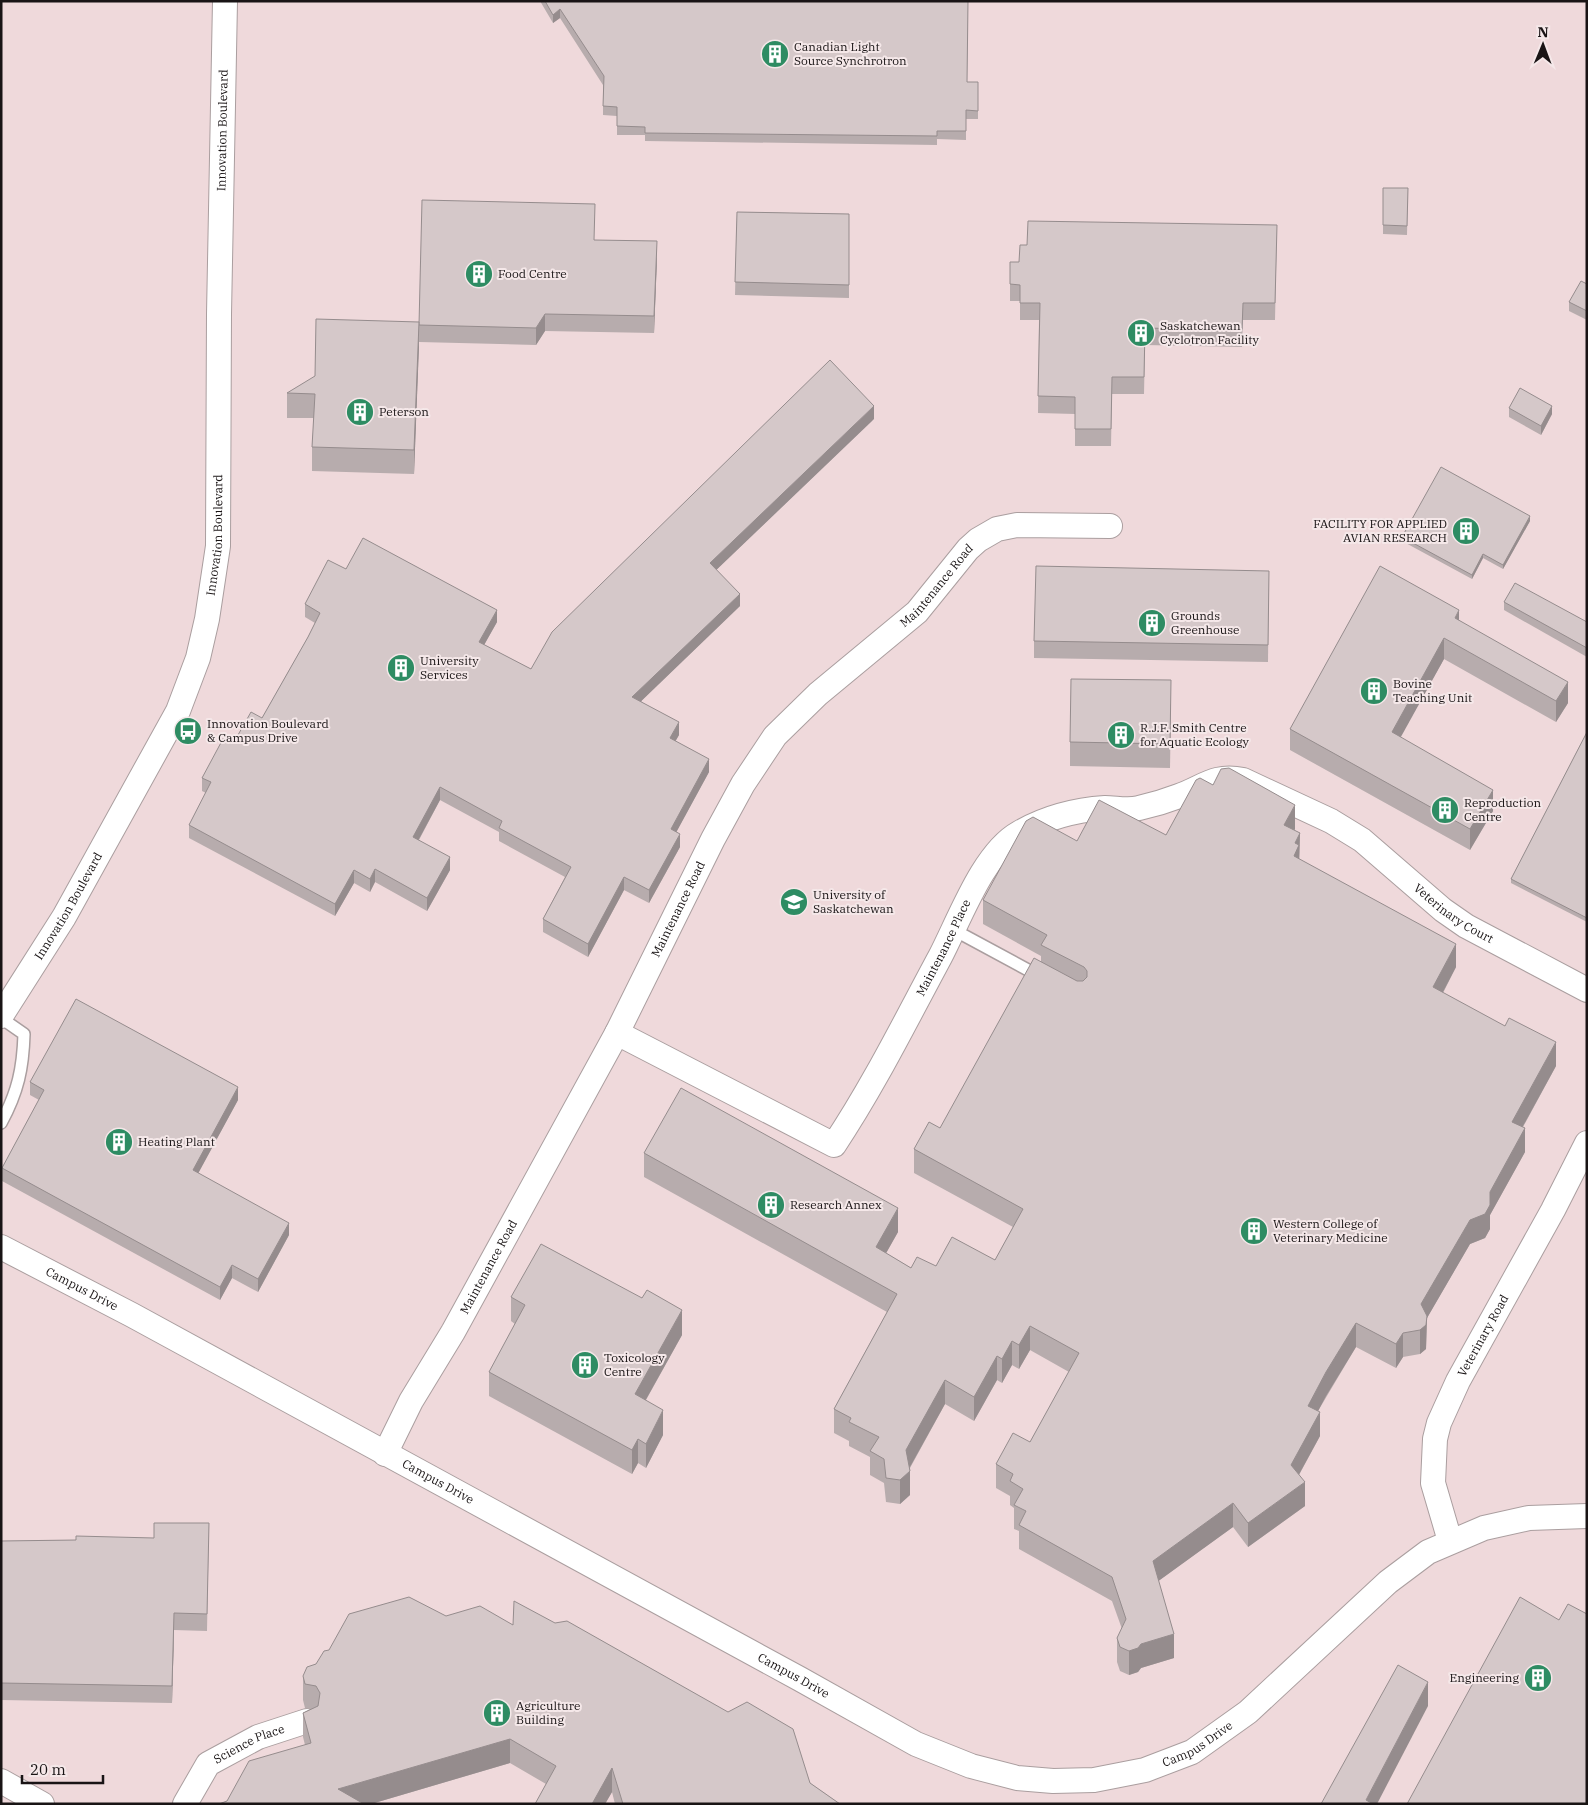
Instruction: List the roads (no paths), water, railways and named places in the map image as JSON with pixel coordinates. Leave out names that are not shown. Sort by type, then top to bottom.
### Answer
[{"type":"street","name":"Innovation Boulevard","points":[[1,1017],[64,917],[178,711],[198,658],[207,619],[218,546],[219,314],[225,1]]},
{"type":"street","name":"Maintenance Road","points":[[385,1454],[411,1401],[453,1332],[617,1033],[712,839],[743,784],[784,726],[818,694],[917,612],[968,549],[991,532],[1017,525],[1110,526]]},
{"type":"street","name":"Maintenance Place","points":[[617,1033],[834,1145],[879,1071],[979,880],[994,857],[1017,834],[1046,820],[1073,812],[1106,808],[1136,809],[1178,797],[1209,781],[1227,777],[1243,780],[1331,821]]},
{"type":"street","name":"Veterinary Court","points":[[1331,821],[1362,840],[1393,864],[1443,910],[1466,926],[1587,990]]},
{"type":"street","name":"Veterinary Road","points":[[1450,1541],[1433,1483],[1435,1439],[1439,1424],[1458,1381],[1554,1210],[1587,1143]]},
{"type":"street","name":"Campus Drive","points":[[1,1247],[132,1315],[916,1744],[971,1766],[1017,1778],[1054,1782],[1094,1780],[1145,1770],[1192,1752],[1248,1712],[1407,1566],[1450,1541],[1484,1528],[1529,1518],[1587,1516]]},
{"type":"street","name":"Science Place","points":[[185,1804],[208,1764],[258,1737],[307,1721]]},
{"type":"street","points":[[1,1781],[42,1804]]},
{"type":"lane","points":[[954,930],[1055,984]]},
{"type":"lane","points":[[1,1017],[24,1034],[23,1067],[14,1098],[1,1123]]},
{"type":"place","name":"Canadian Light Source Synchrotron","points":[[775,54]]},
{"type":"place","name":"Food Centre","points":[[479,274]]},
{"type":"place","name":"Saskatchewan Cyclotron Facility","points":[[1141,333]]},
{"type":"place","name":"Peterson","points":[[360,412]]},
{"type":"place","name":"FACILITY FOR APPLIED AVIAN RESEARCH","points":[[1466,531]]},
{"type":"place","name":"Grounds Greenhouse","points":[[1152,623]]},
{"type":"place","name":"University Services","points":[[401,668]]},
{"type":"place","name":"Bovine Teaching Unit","points":[[1374,691]]},
{"type":"place","name":"Innovation Boulevard & Campus Drive","points":[[188,731]]},
{"type":"place","name":"R.J.F. Smith Centre for Aquatic Ecology","points":[[1121,735]]},
{"type":"place","name":"Reproduction Centre","points":[[1445,810]]},
{"type":"place","name":"University of Saskatchewan","points":[[794,902]]},
{"type":"place","name":"Heating Plant","points":[[119,1142]]},
{"type":"place","name":"Research Annex","points":[[771,1205]]},
{"type":"place","name":"Western College of Veterinary Medicine","points":[[1254,1231]]},
{"type":"place","name":"Toxicology Centre","points":[[585,1365]]},
{"type":"place","name":"Engineering","points":[[1538,1678]]},
{"type":"place","name":"Agriculture Building","points":[[497,1713]]}]
